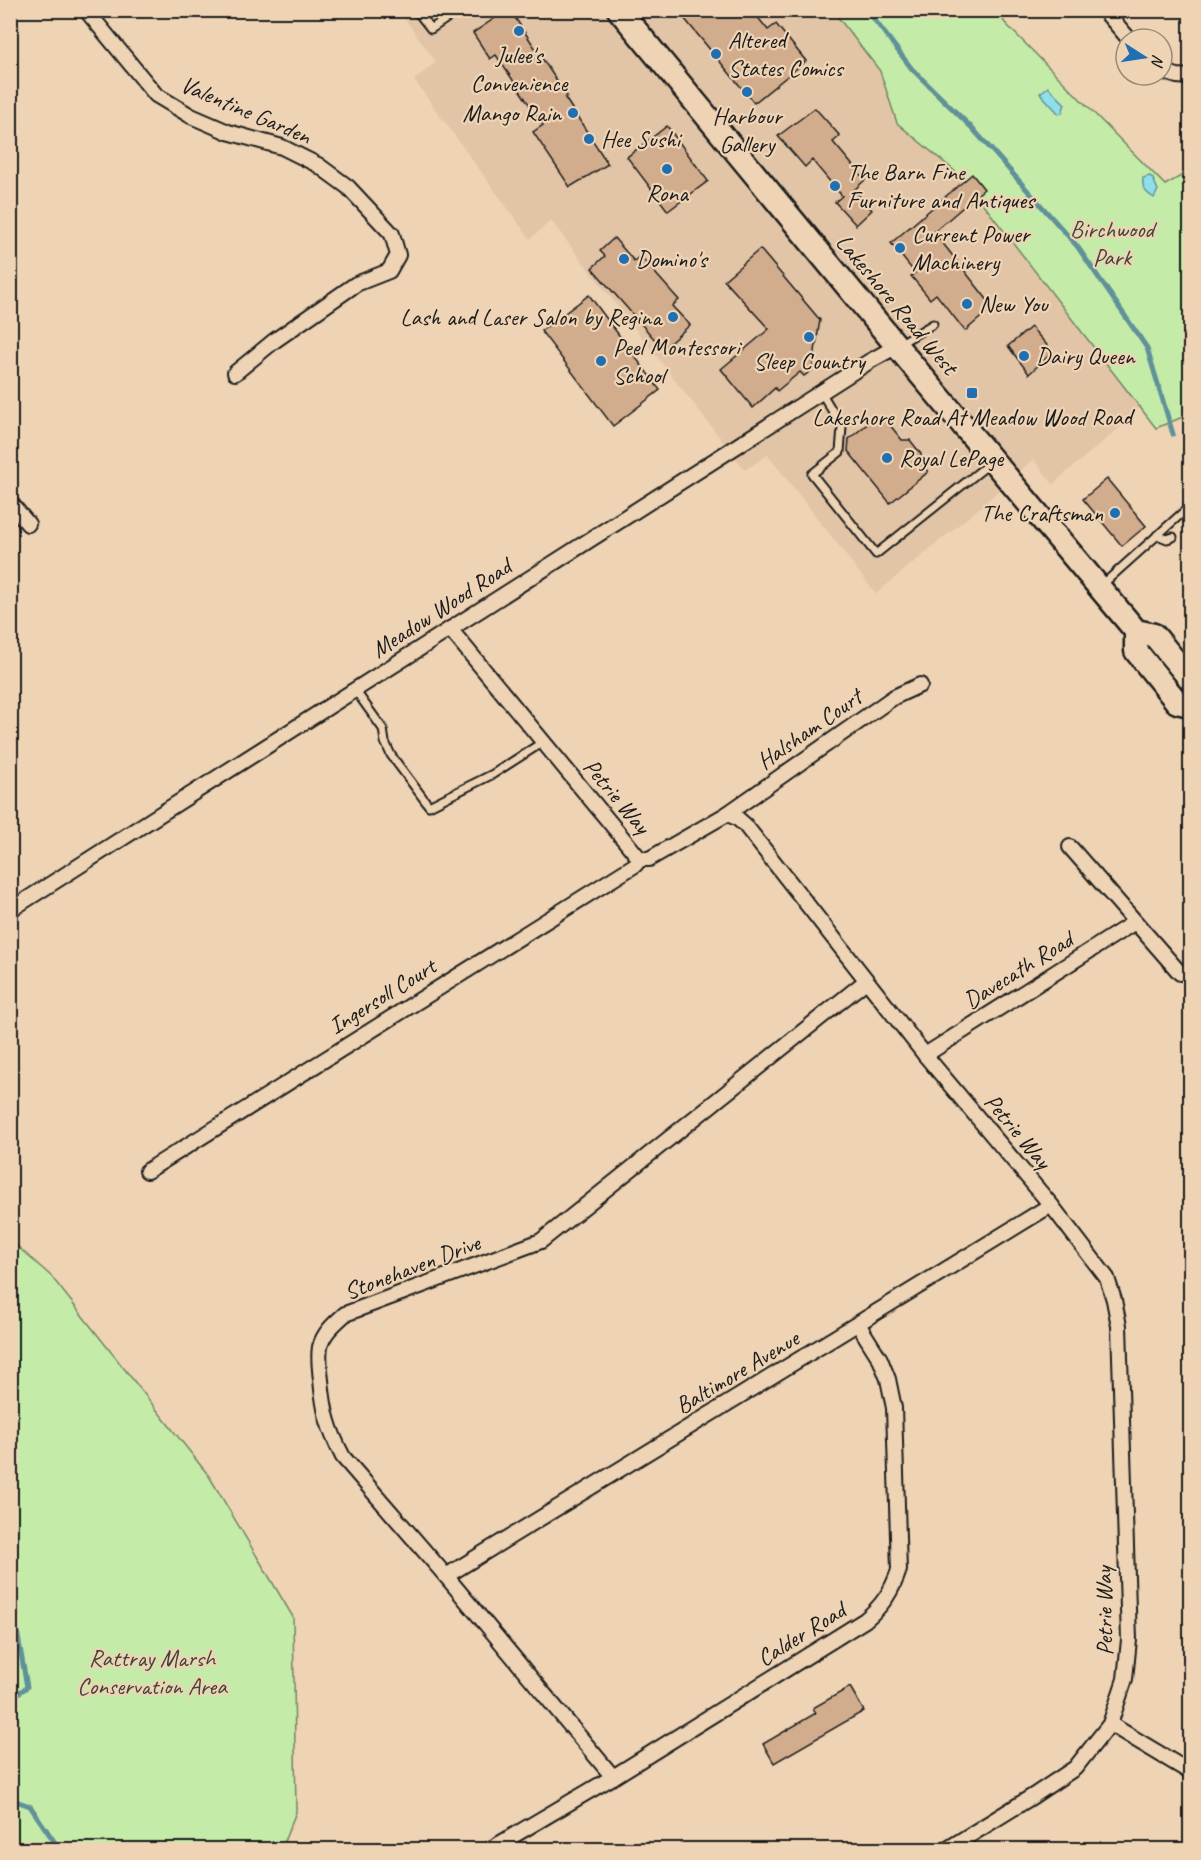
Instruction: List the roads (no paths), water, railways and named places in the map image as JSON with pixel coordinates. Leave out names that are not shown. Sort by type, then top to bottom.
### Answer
[{"type":"main road","name":"Lakeshore Road West","points":[[619,10],[1136,630],[1154,635],[1191,679]]},
{"type":"main road","name":"Lakeshore Road West","points":[[1136,630],[1136,651],[1177,702],[1191,705]]},
{"type":"street","name":"Valentine Garden","points":[[86,10],[156,95],[191,116],[219,128],[282,147],[318,165],[348,187],[392,234],[398,255],[389,272],[356,284],[274,341],[235,373]]},
{"type":"street","points":[[1104,10],[1119,27]]},
{"type":"street","points":[[1174,75],[1191,77]]},
{"type":"street","name":"Meadow Wood Road","points":[[10,910],[821,392],[897,346]]},
{"type":"street","points":[[10,502],[28,524]]},
{"type":"street","name":"Petrie Way","points":[[450,629],[639,859],[649,859],[727,814],[737,818],[745,825],[925,1056],[1051,1205],[1107,1278],[1119,1326],[1129,1640],[1125,1679],[1110,1724],[1075,1768],[946,1850]]},
{"type":"street","name":"Halsham Court","points":[[727,814],[894,697],[920,685]]},
{"type":"street","points":[[1070,848],[1180,973]]},
{"type":"street","name":"Ingersoll Court","points":[[147,1171],[635,866],[639,859]]},
{"type":"street","name":"Davecath Road","points":[[925,1056],[1135,922]]},
{"type":"street","name":"Stonehaven Drive","points":[[613,1778],[446,1576],[343,1457],[332,1437],[325,1415],[319,1363],[320,1346],[329,1328],[345,1314],[540,1241],[866,981]]},
{"type":"street","name":"Baltimore Avenue","points":[[446,1576],[1051,1205]]},
{"type":"street","name":"Calder Road","points":[[489,1850],[613,1778],[865,1620],[877,1610],[892,1590],[899,1569],[894,1408],[888,1379],[880,1359],[858,1324]]},
{"type":"street","points":[[1110,1724],[1191,1772]]},
{"type":"lane","points":[[416,10],[431,29],[459,10]]},
{"type":"lane","points":[[897,346],[933,324]]},
{"type":"lane","points":[[821,392],[842,427],[840,452],[812,474],[876,554],[993,460]]},
{"type":"lane","points":[[1101,587],[1191,506]]},
{"type":"lane","points":[[1157,535],[1167,539],[1173,537]]},
{"type":"lane","points":[[355,690],[383,729],[384,742],[391,755],[429,806],[493,774],[543,742]]},
{"type":"water","points":[[1048,87],[1065,104],[1062,113],[1059,114],[1040,93]]},
{"type":"water","points":[[1152,177],[1158,190],[1154,198],[1146,192],[1143,185],[1143,178]]},
{"type":"waterway","points":[[867,10],[912,69],[973,129],[1077,246],[1147,348],[1173,434]]},
{"type":"waterway","points":[[10,1512],[16,1538],[12,1603],[27,1687],[10,1699]]},
{"type":"waterway","points":[[10,1799],[30,1806],[60,1850]]},
{"type":"place","name":"Julee's Convenience","points":[[519,31]]},
{"type":"place","name":"Altered States Comics","points":[[716,54]]},
{"type":"place","name":"Harbour Gallery","points":[[747,92]]},
{"type":"place","name":"Mango Rain","points":[[573,113]]},
{"type":"place","name":"Hee Sushi","points":[[589,139]]},
{"type":"place","name":"Rona","points":[[667,169]]},
{"type":"place","name":"The Barn Fine Furniture and Antiques","points":[[835,186]]},
{"type":"place","name":"Current Power Machinery","points":[[900,248]]},
{"type":"place","name":"Domino's","points":[[624,259]]},
{"type":"place","name":"New You","points":[[967,304]]},
{"type":"place","name":"Lash and Laser Salon by Regina","points":[[673,317]]},
{"type":"place","name":"Sleep Country","points":[[809,337]]},
{"type":"place","name":"Dairy Queen","points":[[1024,356]]},
{"type":"place","name":"Peel Montessori School","points":[[601,361]]},
{"type":"place","name":"Lakeshore Road At Meadow Wood Road","points":[[972,393]]},
{"type":"place","name":"Royal LePage","points":[[887,458]]},
{"type":"place","name":"The Craftsman","points":[[1115,513]]},
{"type":"park label","name":"Birchwood Park","points":[[1112,243]]},
{"type":"park label","name":"Rattray Marsh Conservation Area","points":[[152,1672]]}]
